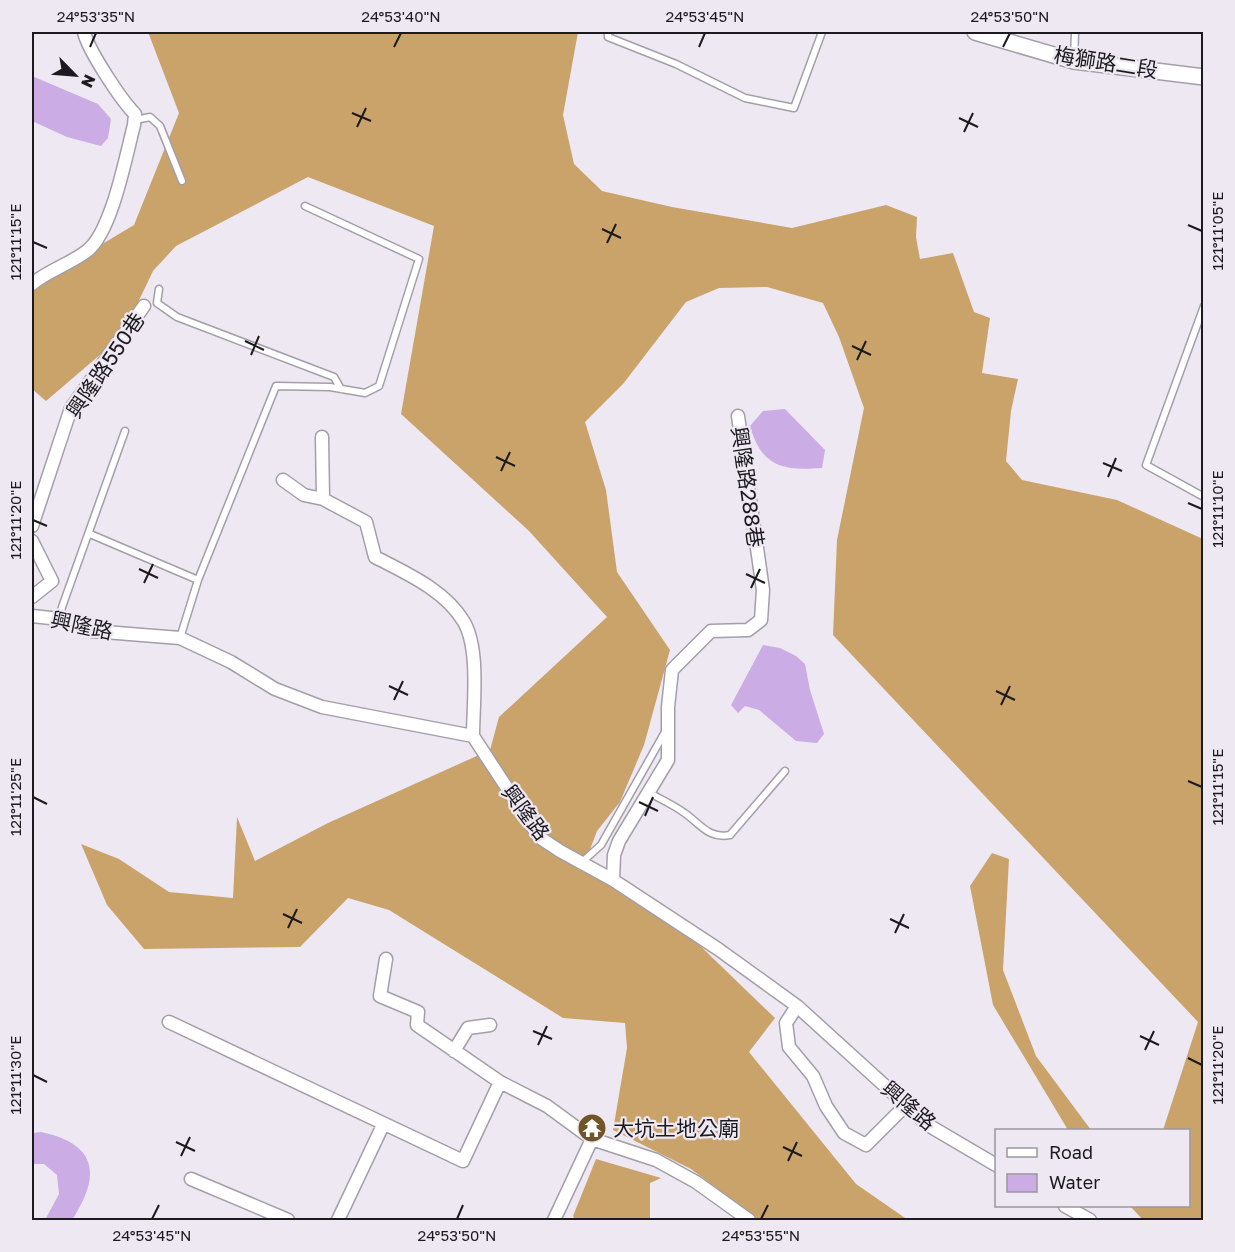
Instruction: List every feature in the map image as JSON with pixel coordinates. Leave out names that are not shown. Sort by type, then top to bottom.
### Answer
[{"type":"street","points":[[32,284],[43,275],[89,250],[114,202],[134,120],[135,114],[86,44],[84,32]]},
{"type":"street","name":"梅獅路二段","points":[[975,32],[1074,61],[1203,77]]},
{"type":"street","name":"興隆路550巷","points":[[32,526],[71,408],[144,306]]},
{"type":"street","name":"興隆路288巷","points":[[613,880],[614,855],[619,842],[668,760],[672,670],[711,631],[748,630],[761,620],[763,590],[738,416]]},
{"type":"street","points":[[322,437],[323,499]]},
{"type":"street","points":[[283,480],[304,495],[323,499],[366,522],[375,557],[413,577],[445,600],[464,623],[473,655],[473,736]]},
{"type":"street","points":[[32,541],[52,581],[32,597]]},
{"type":"street","name":"興隆路","points":[[32,616],[60,619],[92,631],[180,638],[231,662],[275,689],[322,707],[473,736],[539,837],[613,880],[718,949],[797,1006],[928,1125],[995,1164]]},
{"type":"street","points":[[386,959],[380,996],[418,1012],[417,1025],[500,1082],[547,1106],[592,1139],[656,1160],[696,1182],[749,1221]]},
{"type":"street","points":[[797,1006],[786,1023],[789,1047],[813,1076],[826,1106],[844,1133],[866,1145],[906,1105]]},
{"type":"street","points":[[169,1022],[463,1161],[500,1082]]},
{"type":"street","points":[[454,1051],[468,1028],[490,1025]]},
{"type":"street","points":[[338,1221],[383,1125]]},
{"type":"street","points":[[555,1221],[592,1139]]},
{"type":"street","points":[[191,1179],[288,1221]]},
{"type":"street","points":[[1067,1207],[1090,1221]]},
{"type":"lane","points":[[608,32],[608,37],[676,64],[745,98],[794,108],[822,32]]},
{"type":"lane","points":[[1074,61],[1075,32]]},
{"type":"lane","points":[[134,120],[150,117],[160,126],[182,181]]},
{"type":"lane","points":[[180,638],[198,580],[276,386],[341,389],[365,393],[379,386],[419,259],[305,207]]},
{"type":"lane","points":[[159,289],[157,303],[177,317],[334,377],[341,389]]},
{"type":"lane","points":[[1203,306],[1146,465],[1203,497]]},
{"type":"lane","points":[[60,619],[62,607],[125,431]]},
{"type":"lane","points":[[90,534],[198,580]]},
{"type":"lane","points":[[582,862],[601,845],[668,727]]},
{"type":"lane","points":[[648,792],[686,814],[701,829],[718,837],[730,835],[785,771]]},
{"type":"shaded area","points":[[148,32],[578,32],[563,115],[574,164],[602,191],[672,207],[792,228],[886,205],[917,217],[916,237],[920,259],[953,253],[974,312],[990,318],[982,373],[1018,379],[1011,411],[1006,461],[1022,480],[1117,500],[1203,539],[1203,1220],[1143,1220],[1131,1207],[1190,1207],[1190,1129],[1163,1129],[1198,1022],[833,635],[837,540],[864,408],[839,337],[823,303],[767,287],[719,288],[686,302],[623,384],[585,422],[606,490],[617,572],[670,650],[644,745],[620,802],[597,831],[583,868],[691,937],[775,1018],[749,1052],[856,1184],[908,1220],[759,1220],[691,1169],[613,1130],[627,1048],[625,1023],[563,1018],[389,910],[348,898],[300,947],[144,949],[107,905],[81,844],[119,859],[169,892],[233,898],[237,817],[255,861],[328,823],[490,750],[499,717],[607,617],[529,531],[401,414],[434,226],[308,177],[176,246],[153,271],[122,336],[46,401],[32,389],[32,286],[134,225],[179,113]]},
{"type":"shaded area","points":[[992,853],[1009,859],[1003,970],[1036,1056],[1090,1129],[1067,1129],[993,1005],[970,886]]},
{"type":"shaded area","points":[[596,1159],[661,1178],[650,1183],[650,1220],[575,1220],[573,1216]]},
{"type":"water","points":[[32,76],[98,104],[111,119],[108,138],[101,146],[67,137],[32,121]]},
{"type":"water","points":[[785,409],[825,450],[822,468],[785,467],[776,464],[761,450],[750,426],[763,411]]},
{"type":"water","points":[[763,645],[780,648],[796,656],[805,664],[810,690],[824,734],[817,743],[796,741],[759,710],[745,706],[738,713],[731,705]]},
{"type":"water","points":[[41,1132],[60,1137],[74,1145],[84,1154],[89,1164],[90,1176],[87,1189],[72,1220],[45,1220],[59,1194],[57,1175],[44,1164],[32,1164],[32,1133]]},
{"type":"place","name":"大坑土地公廟","points":[[592,1128]]}]
